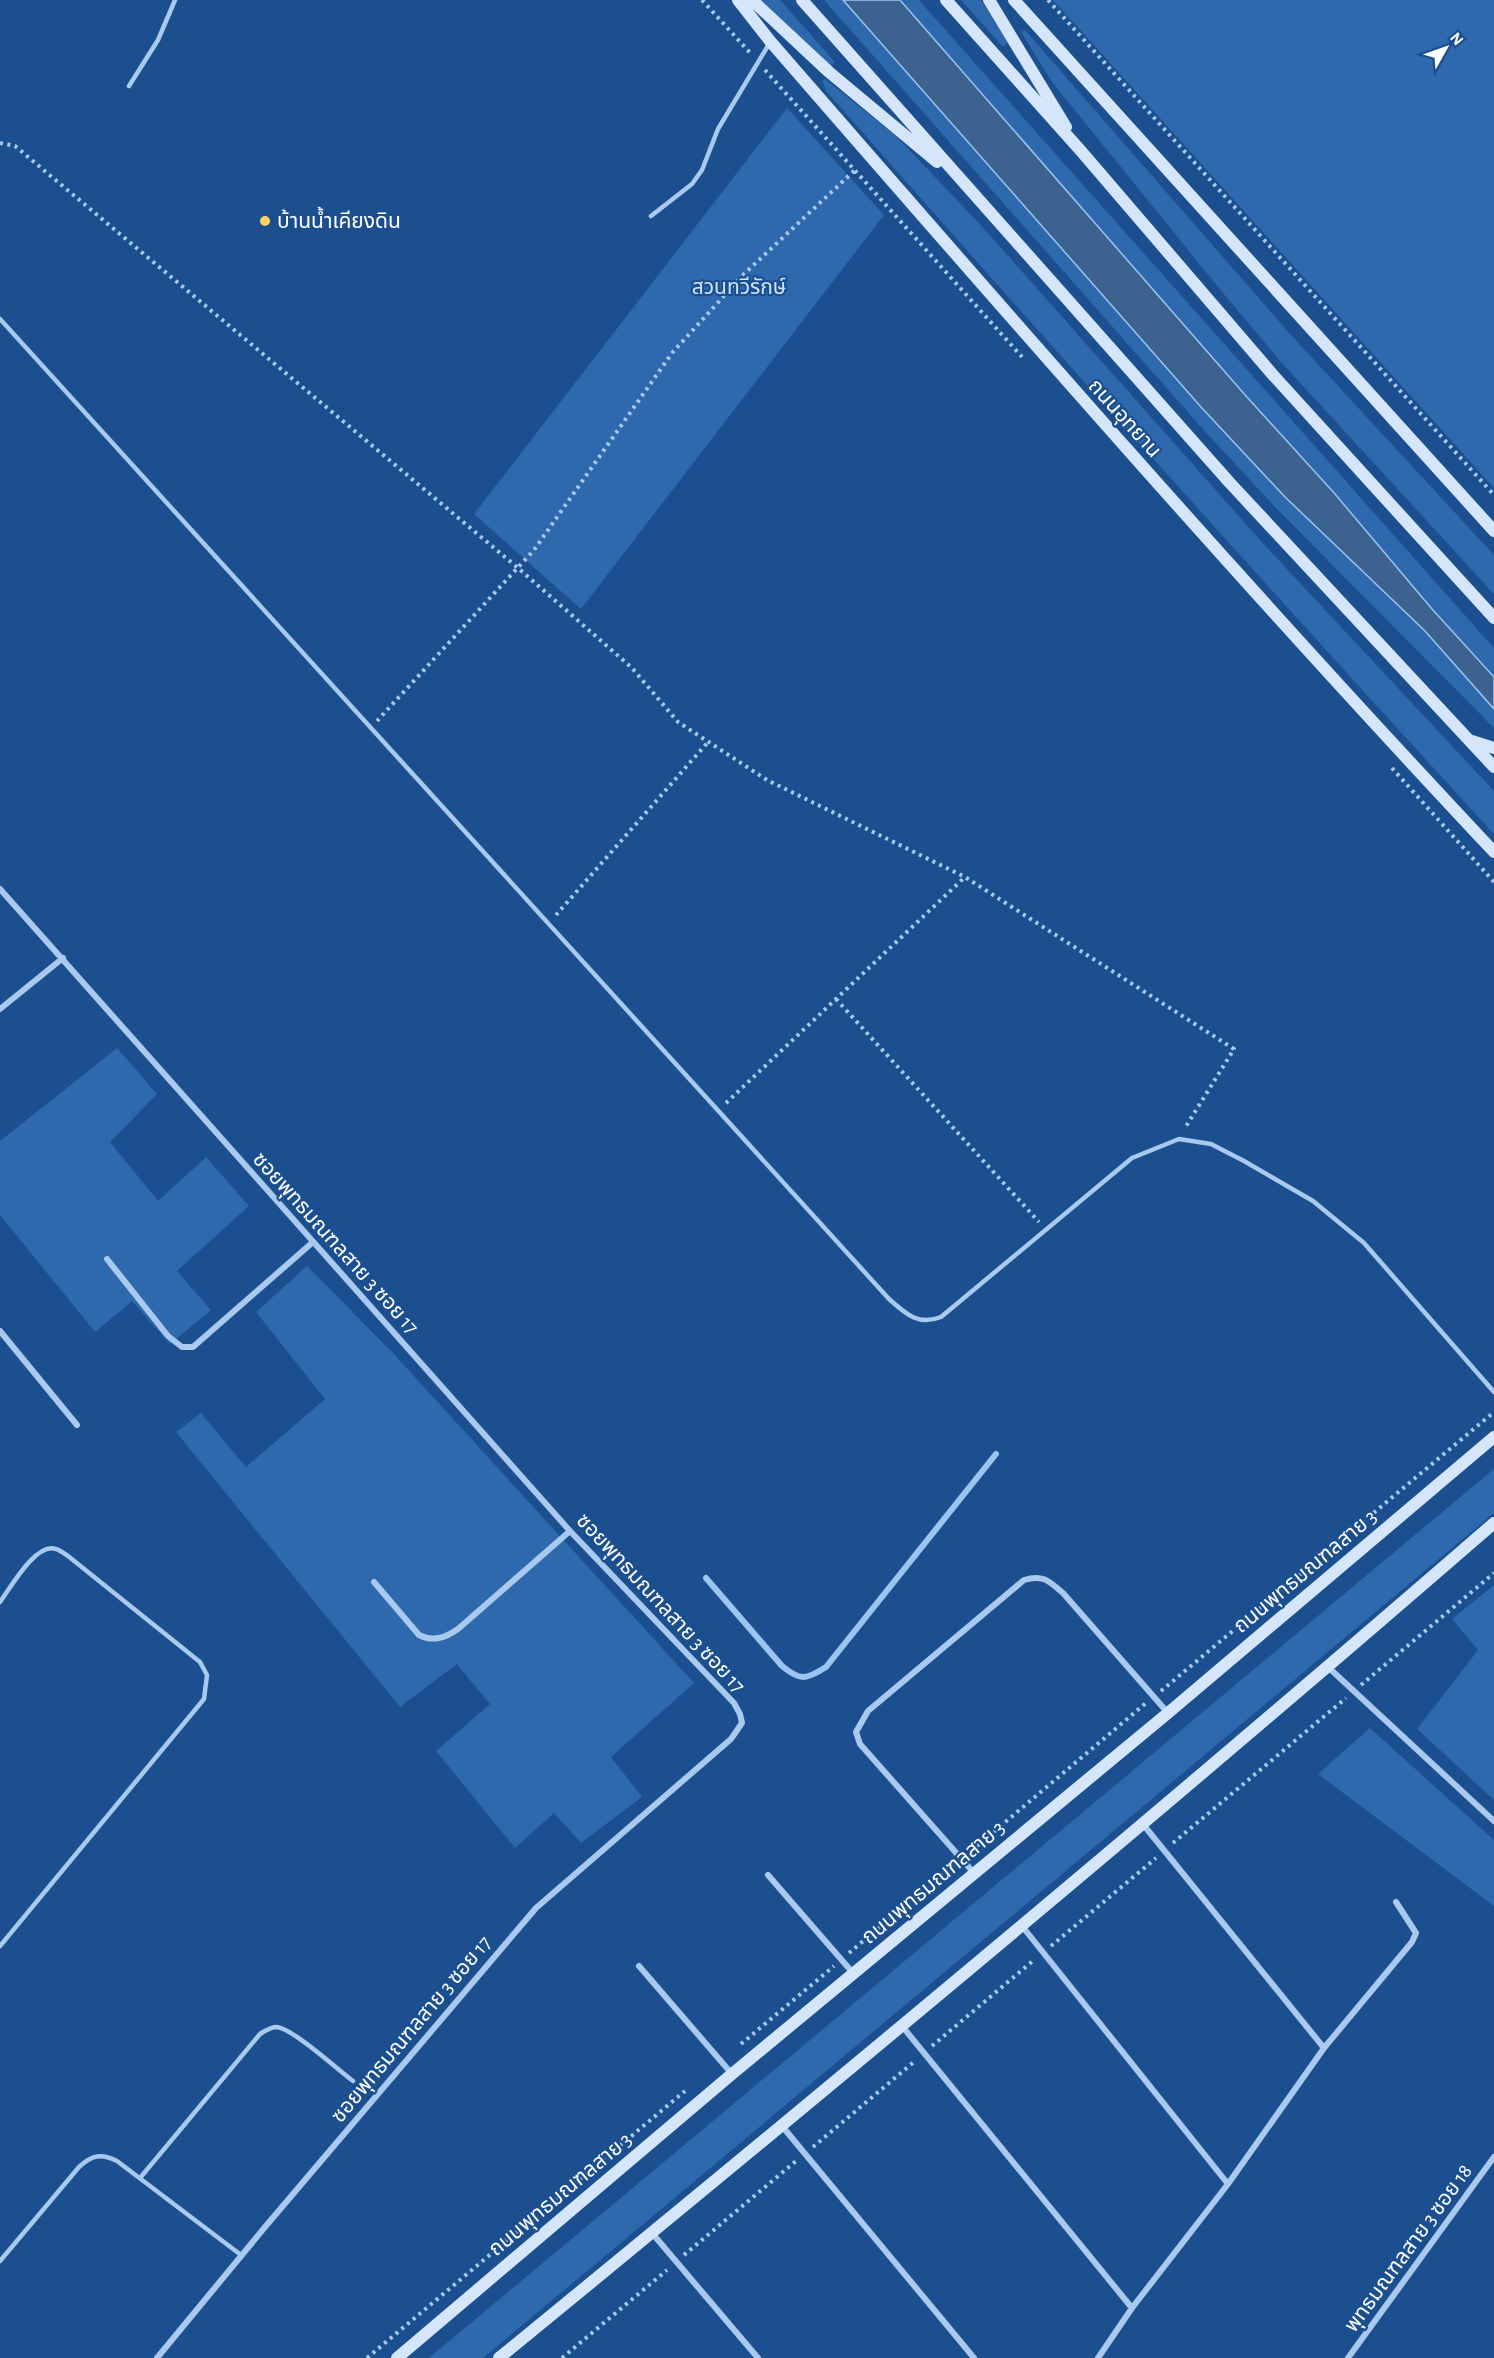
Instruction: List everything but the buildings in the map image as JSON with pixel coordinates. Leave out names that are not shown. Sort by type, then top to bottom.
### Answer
[{"type":"main road","name":"ถนนอุทยาน","points":[[738,0],[770,41],[1124,447],[1281,622],[1494,852]]},
{"type":"main road","points":[[752,0],[829,72],[968,187]]},
{"type":"main road","name":"ถนนอุทยาน","points":[[801,0],[1230,483],[1494,767]]},
{"type":"main road","points":[[946,0],[1081,151],[1273,375],[1494,618]]},
{"type":"main road","points":[[989,0],[1081,151]]},
{"type":"main road","points":[[1014,0],[1494,531]]},
{"type":"main road","points":[[1470,741],[1494,748]]},
{"type":"main road","name":"ถนนพุทธมณฑลสาย 3","points":[[397,2358],[732,2074],[1168,1713],[1494,1437]]},
{"type":"main road","points":[[499,2358],[1022,1926],[1494,1523]]},
{"type":"street","name":"ซอยพุทธมณฑลสาย 3 ซอย 17","points":[[0,890],[63,958],[570,1531],[734,1703],[742,1723],[730,1739],[536,1908],[241,2255],[157,2358]]},
{"type":"street","points":[[0,1009],[63,958]]},
{"type":"street","points":[[107,1259],[168,1336],[182,1347],[192,1347],[313,1242]]},
{"type":"street","points":[[0,1331],[77,1425]]},
{"type":"street","points":[[374,1582],[418,1635],[427,1640],[439,1638],[458,1629],[570,1531]]},
{"type":"street","points":[[974,1873],[860,1744],[856,1732],[868,1711],[1024,1580],[1036,1576],[1049,1581],[1063,1593],[1168,1713]]},
{"type":"street","points":[[1328,1667],[1494,1821]]},
{"type":"street","points":[[1142,1823],[1324,2048]]},
{"type":"street","points":[[768,1875],[853,1973]]},
{"type":"street","points":[[1098,2358],[1132,2308],[1228,2184],[1324,2048],[1412,1942],[1416,1933],[1396,1902]]},
{"type":"street","points":[[1022,1926],[1228,2184]]},
{"type":"street","points":[[639,1966],[732,2074]]},
{"type":"street","points":[[902,2026],[1132,2308]]},
{"type":"street","points":[[782,2126],[974,2358]]},
{"type":"street","name":"พุทธมณฑลสาย 3 ซอย 18","points":[[1348,2358],[1494,2157]]},
{"type":"street","points":[[651,2233],[758,2358]]},
{"type":"lane","points":[[129,86],[158,40],[175,0]]},
{"type":"lane","points":[[651,216],[692,184],[702,170],[718,129],[770,41]]},
{"type":"lane","points":[[0,320],[889,1299],[913,1319],[923,1321],[941,1317],[1132,1158],[1179,1139],[1211,1144],[1312,1201],[1364,1243],[1494,1392]]},
{"type":"lane","points":[[0,1602],[34,1556],[44,1549],[55,1548],[200,1662],[207,1675],[207,1687],[204,1699],[0,1946]]},
{"type":"lane","points":[[140,2178],[260,2034],[270,2027],[279,2027],[291,2033],[353,2081]]},
{"type":"lane","points":[[0,2261],[87,2159],[97,2155],[109,2157],[140,2178],[241,2255]]},
{"type":"path","points":[[1048,0],[1494,495]]},
{"type":"path","points":[[0,143],[15,146],[518,568],[632,668],[678,722],[767,780],[965,877],[1234,1049],[1179,1139]]},
{"type":"path","points":[[372,728],[534,550],[672,353],[744,274],[855,170]]},
{"type":"path","points":[[549,924],[708,742]]},
{"type":"path","points":[[718,1111],[965,877]]},
{"type":"path","points":[[836,999],[1046,1230]]},
{"type":"path","points":[[720,2061],[1494,1412]]},
{"type":"path","points":[[562,2358],[1494,1573]]},
{"type":"path","points":[[367,2358],[693,2084]]},
{"type":"green space","points":[[760,0],[780,0],[835,62],[830,66]]},
{"type":"green space","points":[[824,0],[843,0],[1201,407],[1285,497],[1425,631],[1494,709],[1494,728],[1274,506],[1201,427]]},
{"type":"green space","points":[[900,0],[919,0],[1494,648],[1494,677],[1432,609],[1335,494],[1246,396]]},
{"type":"green space","points":[[961,0],[981,0],[1008,42],[1003,47]]},
{"type":"green space","points":[[1053,0],[1494,0],[1494,488]]},
{"type":"green space","points":[[1025,30],[1291,335],[1494,555],[1494,594],[1280,361],[1218,287],[1052,82],[1021,32]]},
{"type":"green space","points":[[825,79],[896,136],[978,222],[1261,541],[1494,791],[1494,834],[1158,464],[909,185],[826,91],[822,80]]},
{"type":"green space","name":"สวนทวีรักษ์","points":[[787,108],[884,215],[581,609],[474,514]]},
{"type":"green space","points":[[117,1048],[157,1094],[110,1142],[158,1201],[206,1157],[249,1206],[177,1271],[211,1310],[170,1344],[132,1301],[95,1332],[0,1215],[0,1141]]},
{"type":"green space","points":[[307,1266],[392,1352],[694,1683],[611,1757],[642,1797],[581,1843],[554,1813],[515,1848],[436,1751],[490,1704],[457,1664],[400,1707],[176,1432],[201,1413],[246,1467],[325,1399],[256,1312]]},
{"type":"green space","points":[[1494,1469],[1494,1513],[483,2358],[429,2358]]},
{"type":"green space","points":[[1494,1585],[1494,1800],[1417,1729],[1478,1650],[1452,1619]]},
{"type":"green space","points":[[1370,1728],[1494,1840],[1494,1906],[1318,1774]]},
{"type":"shaded area","points":[[843,0],[900,0],[1494,677],[1494,709],[1425,631],[1285,497],[1201,407]]},
{"type":"waterway","points":[[706,1578],[782,1666],[799,1676],[813,1674],[826,1667],[996,1454]]},
{"type":"place","name":"บ้านน้ำเคียงดิน","points":[[265,221]]}]
